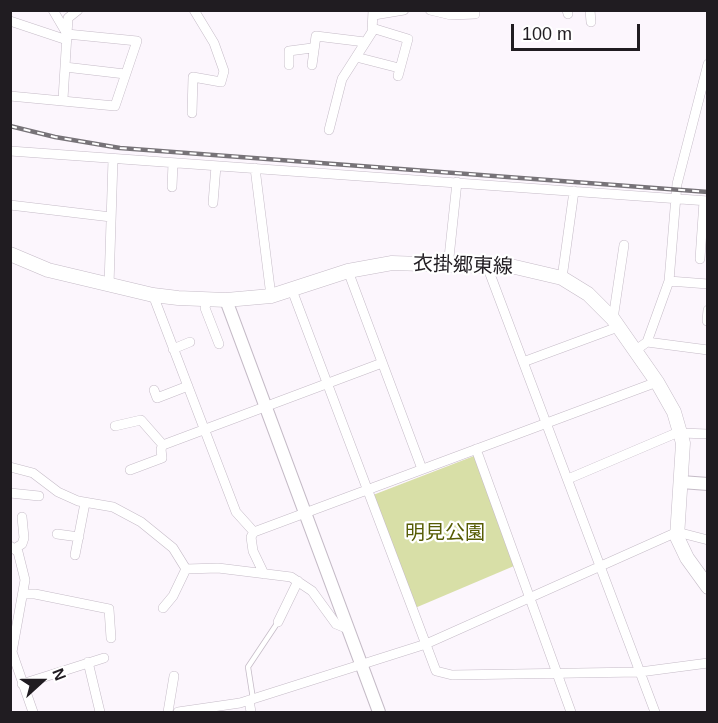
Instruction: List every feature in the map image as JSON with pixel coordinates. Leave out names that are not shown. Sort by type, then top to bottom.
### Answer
[{"type":"main road","name":"衣掛郷東線","points":[[10,254],[48,270],[153,295],[226,300],[272,296],[348,271],[392,263],[448,267],[528,268],[562,278],[588,294],[641,346],[681,432],[681,482],[677,532],[680,546],[708,587]]},
{"type":"street","points":[[53,10],[67,37]]},
{"type":"street","points":[[63,99],[68,18],[78,10]]},
{"type":"street","points":[[192,113],[193,77],[221,82],[224,71],[214,43],[195,10]]},
{"type":"street","points":[[329,130],[342,79],[372,28],[373,13],[404,10]]},
{"type":"street","points":[[430,10],[451,15],[475,14],[475,10]]},
{"type":"street","points":[[590,10],[591,22]]},
{"type":"street","points":[[10,21],[67,37],[137,41],[115,106],[63,99],[10,96]]},
{"type":"street","points":[[356,57],[398,72],[408,39],[372,28]]},
{"type":"street","points":[[312,65],[312,48],[316,36],[365,42]]},
{"type":"street","points":[[289,65],[289,51],[312,48]]},
{"type":"street","points":[[708,64],[675,199],[669,281],[641,346],[708,350]]},
{"type":"street","points":[[65,67],[125,74]]},
{"type":"street","points":[[10,152],[706,201],[700,259]]},
{"type":"street","points":[[109,285],[113,159]]},
{"type":"street","points":[[172,187],[173,163]]},
{"type":"street","points":[[213,203],[216,166]]},
{"type":"street","points":[[255,168],[272,296]]},
{"type":"street","points":[[448,267],[457,183]]},
{"type":"street","points":[[562,278],[574,191]]},
{"type":"street","points":[[10,205],[111,217]]},
{"type":"street","points":[[523,362],[616,323],[624,245]]},
{"type":"street","points":[[487,266],[655,712]]},
{"type":"street","points":[[348,271],[422,469]]},
{"type":"street","points":[[669,281],[708,284]]},
{"type":"street","points":[[292,290],[436,671],[443,674],[640,672],[708,663]]},
{"type":"street","points":[[153,295],[236,512],[254,532]]},
{"type":"street","points":[[207,299],[206,308],[219,344]]},
{"type":"street","points":[[226,300],[380,712]]},
{"type":"street","points":[[706,321],[708,310]]},
{"type":"street","points":[[173,349],[190,342]]},
{"type":"street","points":[[163,446],[382,363]]},
{"type":"street","points":[[264,574],[253,551],[251,537],[254,532],[657,381]]},
{"type":"street","points":[[154,390],[157,398],[188,386]]},
{"type":"street","points":[[115,426],[141,420],[163,446]]},
{"type":"street","points":[[568,479],[681,432],[708,434]]},
{"type":"street","points":[[130,470],[162,458],[163,446]]},
{"type":"street","points":[[476,449],[571,712]]},
{"type":"street","points":[[10,467],[33,472],[58,492],[86,502],[113,507],[141,522],[173,548],[186,569]]},
{"type":"street","points":[[681,482],[708,484]]},
{"type":"street","points":[[10,493],[39,496]]},
{"type":"street","points":[[75,555],[86,502]]},
{"type":"street","points":[[22,517],[24,538],[22,544],[12,547],[24,566],[25,594],[11,641],[12,652],[33,712]]},
{"type":"street","points":[[178,712],[251,699],[426,644],[677,532],[708,540]]},
{"type":"street","points":[[57,534],[79,537]]},
{"type":"street","points":[[186,569],[218,568],[291,577],[318,598],[336,624],[348,629]]},
{"type":"street","points":[[162,608],[173,596],[186,569]]},
{"type":"street","points":[[278,622],[298,581]]},
{"type":"street","points":[[25,594],[109,609],[111,638]]},
{"type":"street","points":[[22,684],[104,658]]},
{"type":"street","points":[[88,662],[100,712]]},
{"type":"street","points":[[168,712],[174,676]]},
{"type":"street","points":[[251,699],[251,712]]},
{"type":"lane","points":[[251,699],[248,667],[278,622]]},
{"type":"green space","name":"明見公園","points":[[474,456],[514,566],[415,608],[373,495]]},
{"type":"railway","points":[[10,126],[55,137],[120,148],[708,192]]}]
